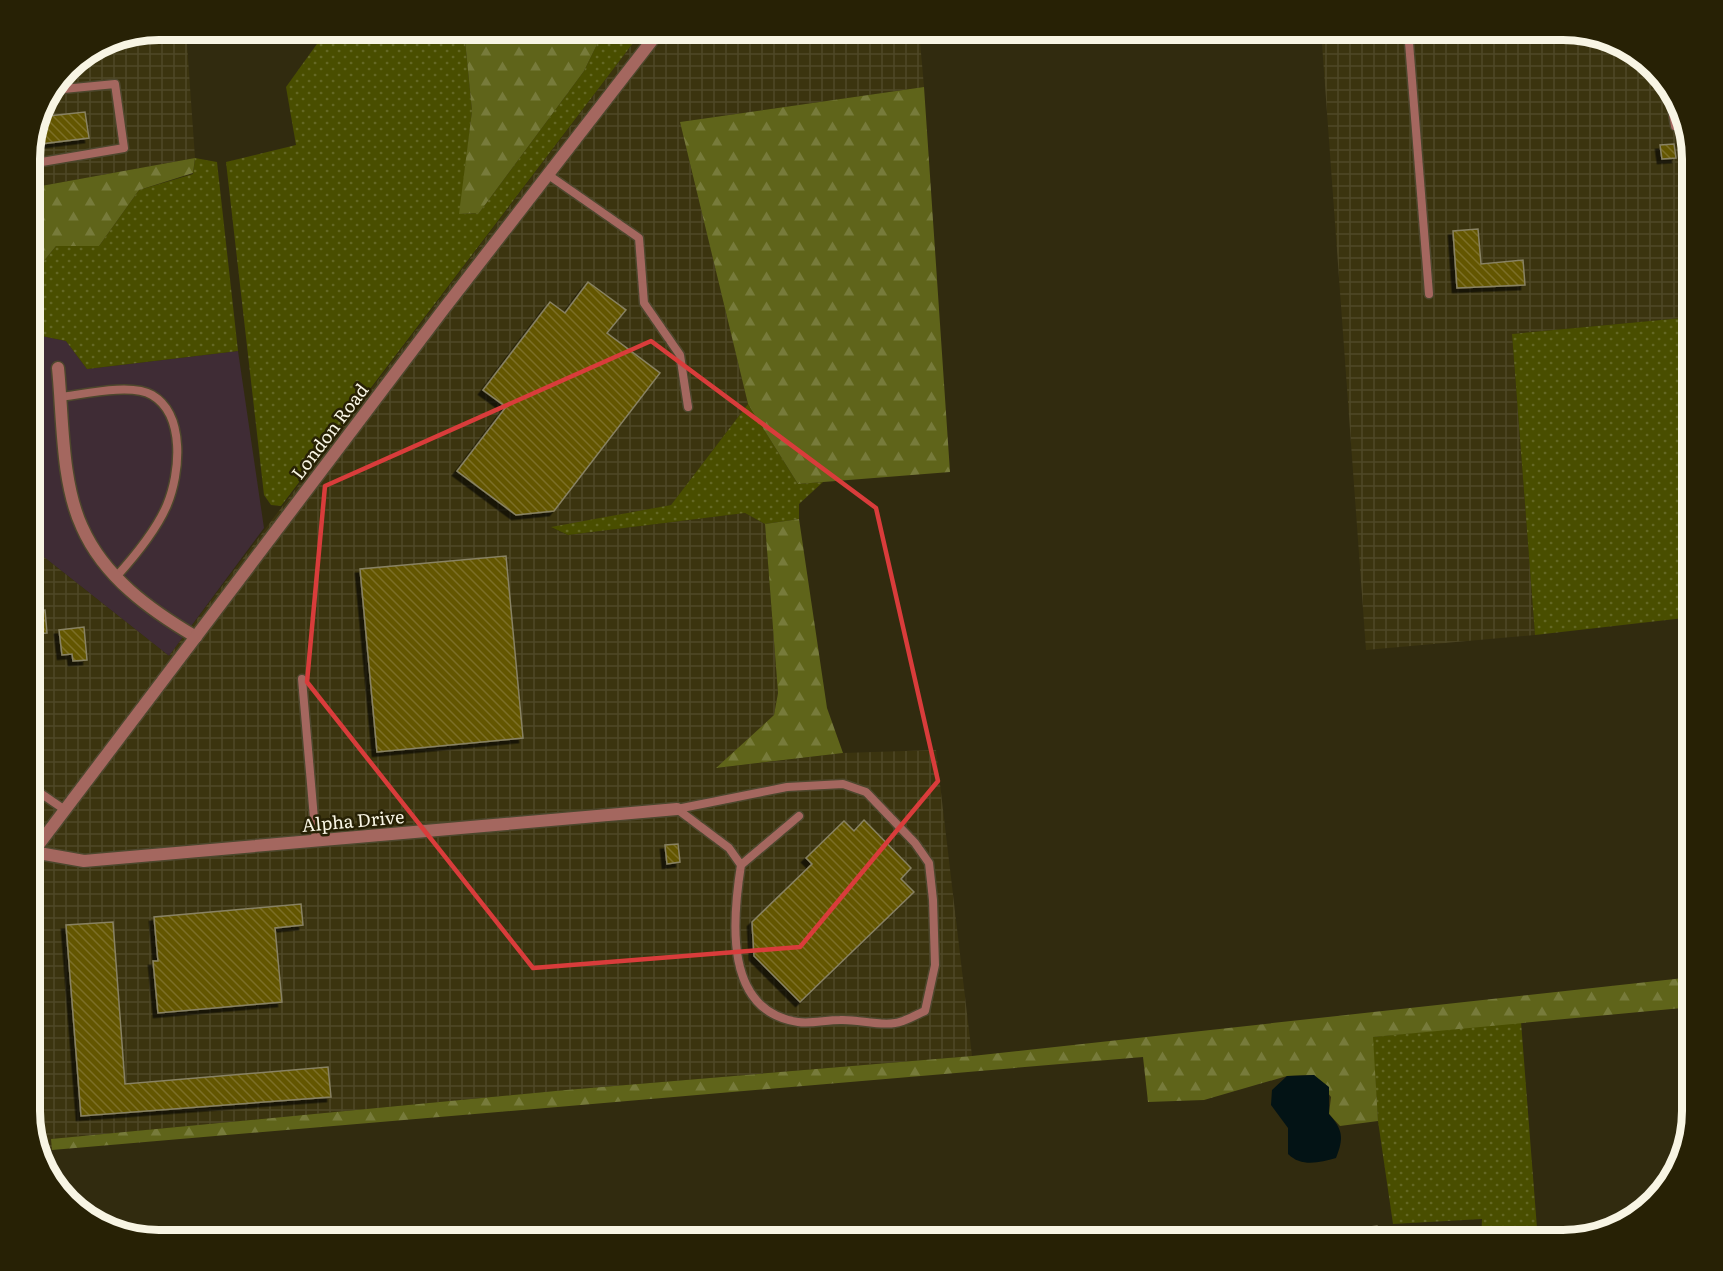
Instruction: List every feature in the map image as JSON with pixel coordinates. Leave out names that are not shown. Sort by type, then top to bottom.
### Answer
[{"type":"street","name":"London Road","points":[[41,842],[547,174],[652,40]]},
{"type":"street","points":[[58,368],[69,477],[81,525],[92,547],[116,577],[163,618],[196,637]]},
{"type":"street","name":"Alpha Drive","points":[[41,855],[84,861],[677,809]]},
{"type":"lane","points":[[1409,40],[1429,294]]},
{"type":"lane","points":[[41,162],[124,148],[115,84],[64,89]]},
{"type":"lane","points":[[1673,114],[1675,126]]},
{"type":"lane","points":[[547,174],[639,238],[644,303],[680,355],[688,407]]},
{"type":"lane","points":[[61,397],[127,389],[151,394],[166,407],[175,431],[177,466],[166,506],[136,555],[116,577]]},
{"type":"lane","points":[[302,680],[316,842]]},
{"type":"lane","points":[[677,809],[787,787],[843,784],[866,792],[915,843],[929,863],[933,900],[935,965],[925,1011],[894,1024],[842,1019],[799,1022],[769,1012],[750,996],[739,967],[735,906],[741,865],[799,816]]},
{"type":"lane","points":[[41,794],[65,810]]},
{"type":"lane","points":[[677,809],[729,848],[741,865]]},
{"type":"highlighted area","points":[[651,341],[876,508],[938,781],[800,947],[533,968],[307,682],[325,486]]},
{"type":"shaded area","points":[[187,40],[195,158],[41,186],[42,144],[56,100],[75,75],[87,65],[100,56],[136,43]]},
{"type":"shaded area","points":[[320,40],[465,40],[472,111],[460,214],[479,213],[584,71],[599,40],[635,40],[281,506],[271,505],[264,495],[226,162],[296,145],[286,87]]},
{"type":"shaded area","points":[[635,40],[920,40],[924,87],[680,122],[748,404],[671,505],[552,528],[568,535],[745,513],[765,524],[778,693],[774,715],[717,768],[843,753],[936,750],[972,1056],[566,1090],[52,1139],[52,1150],[48,1151],[41,1119],[41,555],[169,656]]},
{"type":"shaded area","points":[[1322,40],[1564,40],[1602,47],[1623,56],[1653,81],[1662,93],[1676,121],[1682,160],[1682,318],[1512,334],[1535,635],[1366,650]]},
{"type":"shaded area","points":[[195,158],[217,162],[238,351],[87,369],[66,341],[41,336],[41,264],[56,246],[99,246],[139,190],[193,174]]},
{"type":"shaded area","points":[[1682,318],[1682,618],[1535,635],[1512,334]]},
{"type":"shaded area","points":[[41,336],[66,341],[87,369],[238,351],[264,528],[169,656],[41,555]]},
{"type":"shaded area","points":[[748,404],[798,484],[823,482],[799,504],[799,519],[765,524],[745,513],[568,535],[551,527],[671,505]]},
{"type":"shaded area","points":[[1521,1022],[1537,1230],[1482,1230],[1482,1219],[1393,1224],[1378,1121],[1372,1037]]},
{"type":"shaded area","points":[[1314,1075],[1329,1087],[1329,1114],[1337,1125],[1341,1140],[1336,1158],[1304,1162],[1288,1154],[1288,1128],[1271,1105],[1272,1090],[1287,1076]]},
{"type":"green space","points":[[465,40],[599,40],[584,71],[479,213],[459,214],[472,111]]},
{"type":"green space","points":[[924,87],[950,472],[798,484],[748,404],[680,122]]},
{"type":"green space","points":[[195,158],[193,173],[139,190],[99,246],[56,246],[41,264],[41,186]]},
{"type":"green space","points":[[799,519],[827,708],[843,753],[716,768],[774,715],[778,693],[765,524]]},
{"type":"green space","points":[[1682,978],[1682,1008],[1373,1037],[1378,1121],[1340,1126],[1329,1114],[1331,1097],[1314,1075],[1287,1076],[1204,1100],[1148,1102],[1143,1057],[52,1150],[51,1139],[566,1090],[972,1056]]},
{"type":"building","points":[[85,112],[89,138],[42,144],[49,116]]},
{"type":"building","points":[[1674,144],[1676,158],[1662,159],[1660,145]]},
{"type":"building","points":[[1478,229],[1481,264],[1523,260],[1525,285],[1457,288],[1453,231]]},
{"type":"building","points":[[588,282],[626,310],[607,333],[660,373],[554,511],[516,515],[457,471],[506,407],[483,390],[550,302],[565,313]]},
{"type":"building","points":[[506,556],[523,738],[377,752],[360,569]]},
{"type":"building","points":[[41,610],[45,610],[47,633],[41,633]]},
{"type":"building","points":[[84,627],[87,660],[73,661],[72,654],[62,655],[59,630]]},
{"type":"building","points":[[864,820],[911,868],[901,879],[914,892],[800,1002],[754,956],[752,922],[812,864],[806,858],[844,821],[854,831]]},
{"type":"building","points":[[678,844],[680,862],[667,864],[665,845]]},
{"type":"building","points":[[301,904],[303,925],[275,928],[282,1002],[158,1013],[153,961],[158,961],[154,917]]},
{"type":"building","points":[[113,922],[125,1084],[328,1067],[331,1097],[81,1116],[66,925]]},
{"type":"building","points":[[1377,1226],[1378,1230],[1355,1230]]}]
